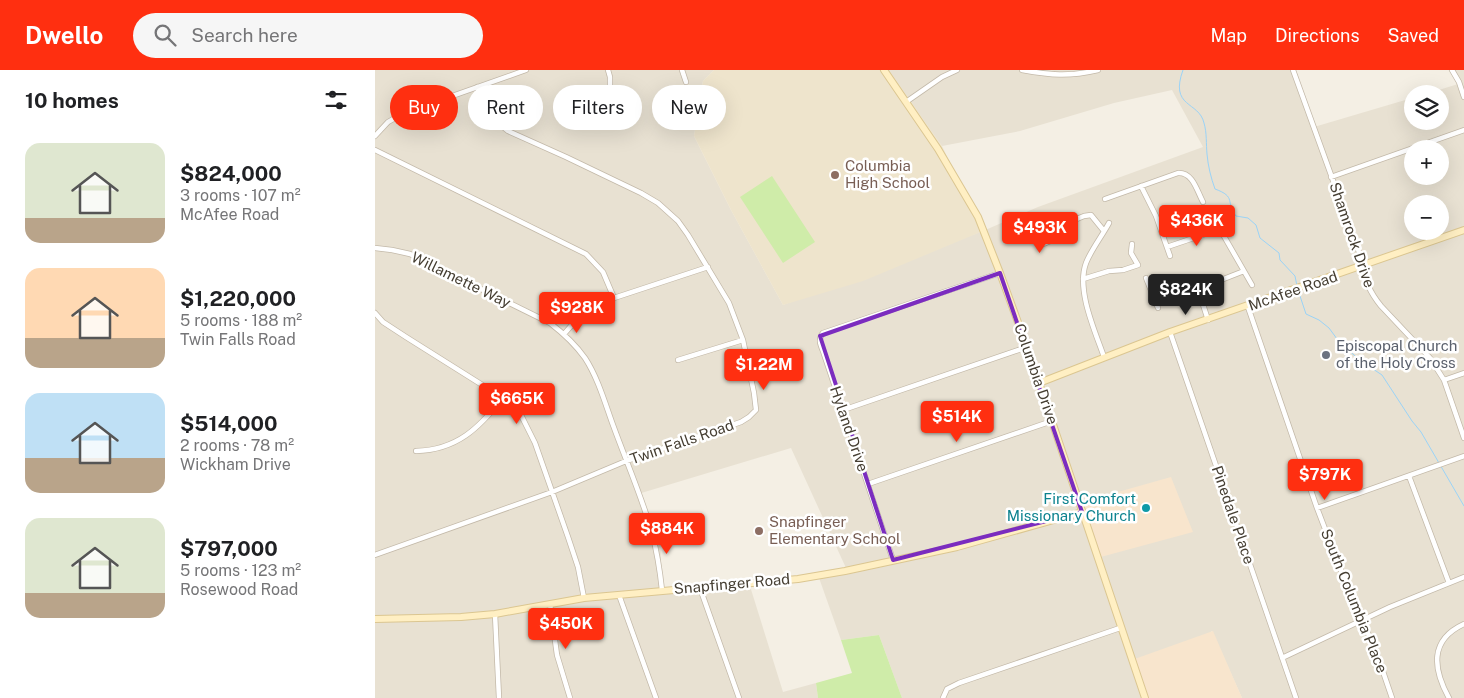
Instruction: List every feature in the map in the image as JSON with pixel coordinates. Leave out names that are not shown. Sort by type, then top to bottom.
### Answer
[{"type":"street","points":[[483,85],[526,70]]},
{"type":"street","points":[[607,70],[610,77],[610,85]]},
{"type":"street","points":[[682,70],[686,82]]},
{"type":"street","name":"Columbia Drive","points":[[884,70],[958,180],[978,217],[1027,347],[1145,698]]},
{"type":"street","points":[[906,102],[957,70]]},
{"type":"street","points":[[1022,70],[1072,76],[1098,70]]},
{"type":"street","name":"Shamrock Drive","points":[[1293,70],[1364,266],[1364,274],[1374,297],[1430,358],[1444,380],[1464,438]]},
{"type":"street","points":[[1452,70],[1459,82],[1464,97]]},
{"type":"street","points":[[375,136],[388,122],[404,113],[468,90]]},
{"type":"street","name":"Twin Falls Road","points":[[375,555],[552,492],[627,461],[741,422],[756,410],[743,340],[729,303],[678,221],[658,203],[507,130]]},
{"type":"street","points":[[1331,177],[1464,130]]},
{"type":"street","points":[[375,150],[586,254],[603,272],[614,298]]},
{"type":"street","points":[[1105,200],[1178,173],[1183,173],[1190,176],[1203,202]]},
{"type":"street","points":[[1141,186],[1155,216],[1169,256]]},
{"type":"street","points":[[1051,230],[1084,216],[1091,215],[1104,231]]},
{"type":"street","points":[[1104,357],[1085,299],[1083,275],[1086,262],[1109,223]]},
{"type":"street","points":[[1167,247],[1219,226],[1253,285]]},
{"type":"street","name":"McAfee Road","points":[[1039,383],[1171,332],[1464,230]]},
{"type":"street","points":[[1083,279],[1139,265],[1131,253],[1131,244]]},
{"type":"street","name":"Willamette Way","points":[[375,248],[410,254],[549,324],[564,334],[585,358],[593,373],[627,461],[652,532],[662,590]]},
{"type":"street","points":[[564,334],[591,307],[708,267]]},
{"type":"street","points":[[1146,278],[1157,305],[1244,271]]},
{"type":"street","name":"Hyland Drive","points":[[893,560],[819,341],[823,333],[1000,273]]},
{"type":"street","points":[[1198,289],[1208,320]]},
{"type":"street","name":"South Columbia Place","points":[[1248,306],[1317,508],[1340,568],[1377,654],[1391,698]]},
{"type":"street","points":[[375,313],[383,322],[503,398],[517,409],[525,420],[535,444],[578,567],[584,598]]},
{"type":"street","name":"Pinedale Place","points":[[1171,332],[1296,698]]},
{"type":"street","points":[[678,360],[743,340]]},
{"type":"street","points":[[843,410],[1027,347]]},
{"type":"street","points":[[1444,380],[1464,373]]},
{"type":"street","points":[[416,451],[433,450],[461,439],[479,426],[503,398]]},
{"type":"street","points":[[868,484],[1052,421]]},
{"type":"street","points":[[1317,508],[1464,456]]},
{"type":"street","points":[[1409,476],[1449,583]]},
{"type":"street","name":"Snapfinger Road","points":[[375,619],[461,617],[495,614],[584,598],[798,579],[957,547],[1082,512]]},
{"type":"street","points":[[1282,658],[1363,620],[1464,578]]},
{"type":"street","points":[[701,588],[739,698]]},
{"type":"street","points":[[619,595],[656,698]]},
{"type":"street","points":[[550,604],[557,655],[570,698]]},
{"type":"street","points":[[495,614],[499,698]]},
{"type":"street","points":[[1449,698],[1442,685],[1436,663],[1441,642],[1451,630],[1464,624]]},
{"type":"street","points":[[943,698],[947,689],[959,683],[1120,628]]},
{"type":"highlighted area","points":[[1000,273],[1082,512],[893,560],[820,336]]},
{"type":"shaded area","points":[[375,70],[714,70],[703,81],[702,85],[652,85],[652,130],[695,130],[694,136],[731,210],[783,305],[983,231],[1038,207],[1203,147],[1172,90],[1114,103],[1020,131],[942,146],[887,70],[1292,70],[1314,127],[1404,100],[1404,130],[1449,130],[1449,87],[1458,84],[1453,70],[1464,70],[1464,698],[1242,698],[1212,631],[1143,698],[902,698],[879,635],[841,640],[818,575],[846,568],[791,448],[638,494],[660,536],[662,588],[749,583],[783,692],[816,683],[818,698],[375,698]]},
{"type":"shaded area","name":"Columbia High School","points":[[714,70],[889,70],[942,146],[983,231],[863,281],[783,305],[731,210],[694,136],[695,130],[726,130],[726,85],[702,85],[703,81]]},
{"type":"shaded area","points":[[1171,477],[1193,532],[1097,558],[1079,503]]},
{"type":"shaded area","points":[[1213,631],[1242,698],[1143,698],[1129,661]]},
{"type":"green space","points":[[772,176],[815,242],[783,263],[740,197]]},
{"type":"green space","points":[[879,635],[902,698],[818,698],[816,683],[852,673],[841,640]]},
{"type":"waterway","points":[[1183,70],[1180,91],[1182,98],[1197,111],[1204,123],[1208,163],[1215,189],[1228,197],[1236,216],[1248,218],[1256,225],[1260,238],[1279,253],[1280,260],[1295,276],[1297,286]]},
{"type":"waterway","points":[[1298,290],[1306,314],[1319,320],[1329,328],[1340,343],[1361,361],[1382,375],[1421,432],[1464,506]]},
{"type":"place","name":"Columbia High School","points":[[835,175]]},
{"type":"place","name":"Episcopal Church of the Holy Cross","points":[[1326,355]]},
{"type":"place","name":"First Comfort Missionary Church","points":[[1146,508]]},
{"type":"place","name":"Snapfinger Elementary School","points":[[759,531]]}]
